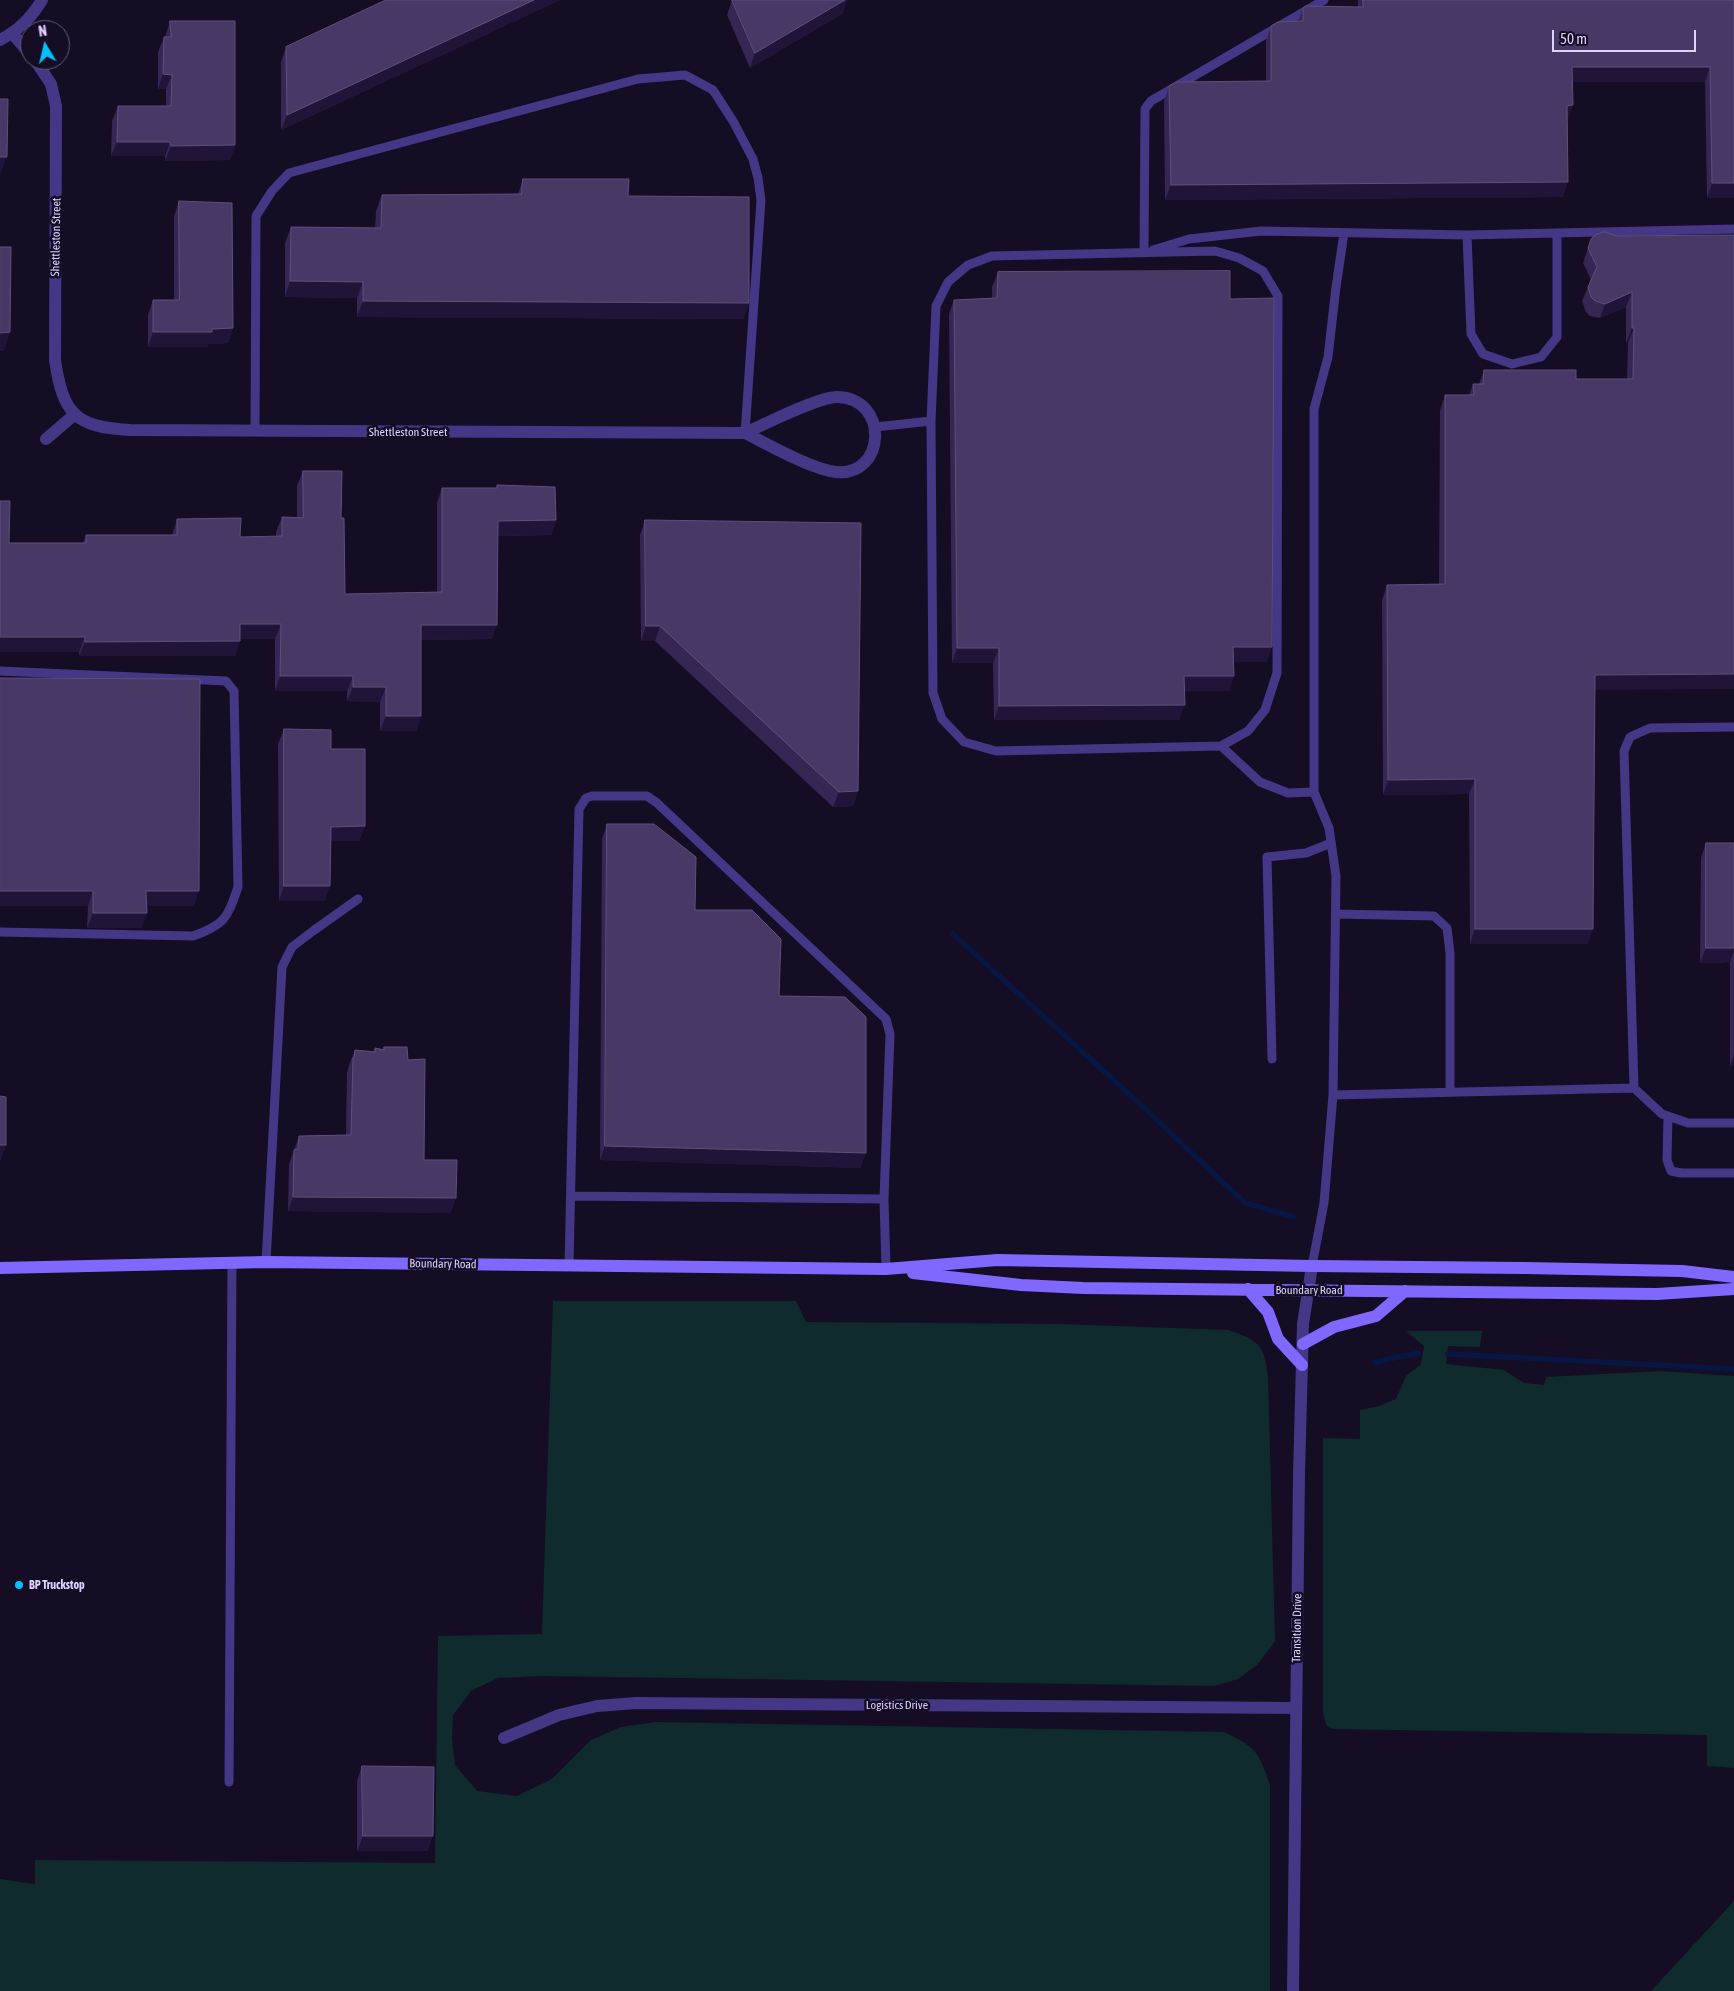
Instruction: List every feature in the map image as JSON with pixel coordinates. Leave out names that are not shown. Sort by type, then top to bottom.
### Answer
[{"type":"main road","name":"Boundary Road","points":[[0,1268],[266,1262],[886,1269],[996,1260],[1682,1271],[1734,1277]]},
{"type":"main road","name":"Boundary Road","points":[[886,1269],[1022,1285],[1656,1294],[1734,1289]]},
{"type":"main road","points":[[1248,1289],[1268,1312],[1278,1339],[1302,1365]]},
{"type":"main road","points":[[1302,1344],[1334,1326],[1376,1316],[1405,1291]]},
{"type":"street","points":[[0,40],[12,33],[35,13],[42,0]]},
{"type":"street","points":[[12,33],[20,42]]},
{"type":"street","name":"Shettleston Street","points":[[42,70],[51,84],[56,106],[55,360],[59,385],[66,405],[74,415],[88,423],[109,429],[745,433],[817,402],[834,397],[851,399],[865,407],[871,415],[875,427],[875,442],[871,455],[865,463],[847,471],[836,472],[793,457],[745,433]]},
{"type":"street","points":[[46,439],[74,415]]},
{"type":"street","name":"Transition Drive","points":[[1293,1991],[1302,1344],[1303,1324],[1312,1266]]},
{"type":"street","name":"Logistics Drive","points":[[504,1738],[559,1715],[597,1706],[636,1703],[1296,1708]]},
{"type":"lane","points":[[1144,252],[1145,109],[1151,101],[1324,0]]},
{"type":"lane","points":[[255,431],[256,216],[272,192],[289,173],[638,79],[684,75],[712,90],[733,121],[753,159],[758,178],[761,200],[745,433]]},
{"type":"lane","points":[[1144,252],[1189,239],[1261,231],[1467,235],[1734,229]]},
{"type":"lane","points":[[1312,1266],[1324,1203],[1333,1095],[1336,914],[1336,876],[1332,844],[1329,828],[1314,792],[1314,409],[1328,357],[1344,233]]},
{"type":"lane","points":[[1467,235],[1471,334],[1483,354],[1512,364],[1541,357],[1557,337],[1557,233]]},
{"type":"lane","points":[[1144,252],[1215,252],[1239,258],[1263,271],[1278,296],[1277,673],[1265,710],[1248,731],[1222,746],[996,751],[964,742],[942,719],[933,693],[931,421],[936,306],[948,282],[968,265],[992,256],[1144,252]]},
{"type":"lane","points":[[875,427],[931,421]]},
{"type":"lane","points":[[0,671],[226,681],[234,691],[238,887],[228,916],[211,930],[193,936],[0,932]]},
{"type":"lane","points":[[1634,1088],[1624,751],[1630,737],[1650,728],[1734,727]]},
{"type":"lane","points":[[1222,746],[1260,782],[1288,793],[1314,792]]},
{"type":"lane","points":[[569,1266],[579,809],[586,798],[592,796],[647,796],[657,803],[886,1019],[890,1034],[884,1199],[886,1269]]},
{"type":"lane","points":[[1272,1059],[1268,857],[1306,853],[1332,844]]},
{"type":"lane","points":[[266,1262],[282,967],[292,947],[358,899]]},
{"type":"lane","points":[[1336,914],[1434,916],[1447,928],[1450,953],[1450,1092]]},
{"type":"lane","points":[[1333,1095],[1634,1088],[1662,1114],[1688,1123],[1734,1122]]},
{"type":"lane","points":[[1668,1116],[1667,1160],[1671,1171],[1681,1173],[1734,1173]]},
{"type":"lane","points":[[571,1196],[884,1199]]},
{"type":"lane","points":[[229,1782],[232,1263]]},
{"type":"green space","points":[[553,1301],[796,1301],[806,1322],[1059,1324],[1229,1330],[1254,1341],[1262,1350],[1268,1376],[1275,1641],[1257,1665],[1238,1679],[1214,1686],[543,1676],[498,1678],[471,1691],[453,1715],[452,1739],[455,1765],[477,1791],[517,1796],[552,1779],[591,1740],[621,1727],[656,1722],[1224,1732],[1243,1742],[1255,1752],[1263,1765],[1270,1785],[1270,1991],[0,1991],[0,1879],[35,1884],[35,1860],[435,1863],[438,1636],[542,1634]]},
{"type":"green space","points":[[1406,1331],[1482,1331],[1480,1347],[1448,1346],[1446,1364],[1504,1370],[1524,1383],[1544,1385],[1546,1377],[1661,1371],[1734,1376],[1734,1768],[1707,1766],[1707,1735],[1333,1729],[1326,1725],[1323,1712],[1323,1438],[1360,1439],[1360,1410],[1379,1406],[1396,1399],[1406,1376],[1421,1364],[1424,1346]]},
{"type":"green space","points":[[1734,1901],[1734,1991],[1651,1991]]},
{"type":"building","points":[[386,0],[534,0],[287,115],[286,47]]},
{"type":"building","points":[[732,0],[845,0],[755,53]]},
{"type":"building","points":[[1363,0],[1734,0],[1734,183],[1712,183],[1710,67],[1572,67],[1573,105],[1567,106],[1568,182],[1171,185],[1169,86],[1176,82],[1271,81],[1271,26],[1278,22],[1303,21],[1303,8],[1305,6],[1363,7]]},
{"type":"building","points":[[170,21],[235,21],[235,145],[171,146],[170,142],[117,142],[118,106],[171,106],[172,75],[163,74],[164,37],[171,37]]},
{"type":"building","points":[[0,99],[8,99],[7,157],[0,157]]},
{"type":"building","points":[[523,179],[629,179],[628,196],[749,197],[749,303],[363,301],[363,282],[290,281],[291,227],[381,228],[382,195],[521,194]]},
{"type":"building","points":[[179,201],[232,203],[233,328],[212,329],[212,332],[153,332],[153,300],[179,300]]},
{"type":"building","points":[[1605,232],[1616,236],[1734,235],[1734,674],[1595,675],[1593,929],[1475,929],[1475,779],[1388,780],[1387,585],[1445,584],[1445,395],[1474,395],[1473,384],[1483,384],[1484,370],[1576,370],[1576,379],[1633,379],[1634,328],[1632,328],[1632,292],[1605,304],[1595,301],[1591,297],[1588,287],[1597,267],[1588,248],[1591,239],[1595,235]]},
{"type":"building","points":[[0,247],[11,247],[10,332],[0,333]]},
{"type":"building","points":[[1230,271],[1230,299],[1274,298],[1272,647],[1233,647],[1234,676],[1184,676],[1185,705],[999,706],[999,648],[957,648],[954,300],[997,298],[998,272]]},
{"type":"building","points":[[303,471],[342,471],[341,518],[344,518],[345,594],[442,592],[442,488],[497,488],[497,485],[555,487],[556,520],[498,521],[497,625],[421,625],[421,716],[386,716],[386,687],[353,687],[353,676],[280,676],[281,624],[240,624],[240,641],[85,642],[85,637],[0,637],[0,501],[10,501],[9,543],[86,543],[86,535],[177,535],[177,519],[241,518],[240,537],[282,536],[282,517],[303,518]]},
{"type":"building","points":[[645,520],[861,523],[858,791],[839,792],[660,626],[646,626]]},
{"type":"building","points":[[0,678],[200,679],[199,891],[146,891],[147,913],[93,913],[93,891],[0,891]]},
{"type":"building","points":[[284,729],[331,730],[331,749],[365,749],[365,826],[331,827],[330,886],[284,886]]},
{"type":"building","points":[[607,824],[654,824],[696,857],[695,910],[752,910],[781,939],[779,996],[845,997],[866,1017],[866,1153],[605,1146]]},
{"type":"building","points":[[1706,843],[1734,843],[1734,948],[1706,948]]},
{"type":"building","points":[[384,1047],[407,1047],[408,1060],[425,1059],[424,1160],[457,1160],[456,1198],[293,1197],[294,1150],[298,1149],[299,1136],[351,1135],[353,1058],[355,1050],[375,1052],[375,1048],[384,1050]]},
{"type":"building","points":[[0,1096],[6,1097],[6,1145],[0,1145]]},
{"type":"building","points":[[362,1766],[434,1767],[433,1836],[363,1836]]},
{"type":"waterway","points":[[953,934],[1140,1104],[1245,1203],[1294,1217]]},
{"type":"waterway","points":[[1375,1362],[1418,1353]]},
{"type":"waterway","points":[[1448,1354],[1734,1369]]},
{"type":"place","name":"BP Truckstop","points":[[19,1585]]}]
